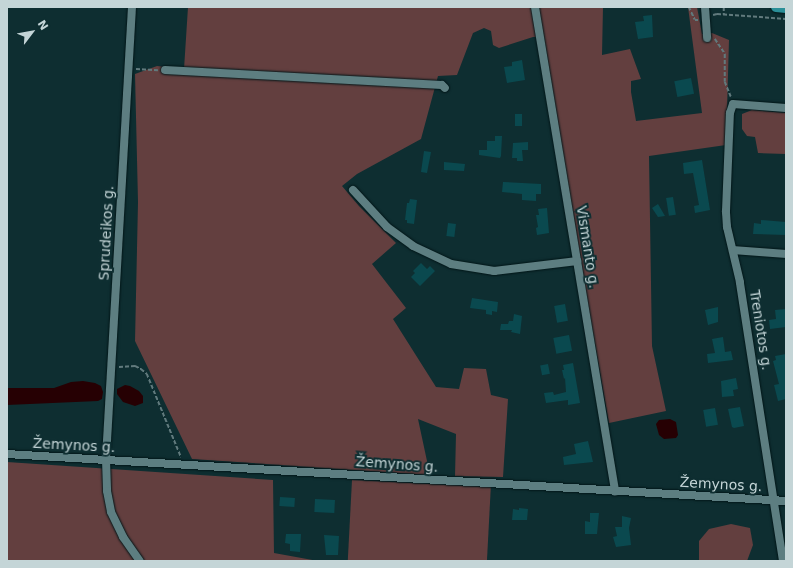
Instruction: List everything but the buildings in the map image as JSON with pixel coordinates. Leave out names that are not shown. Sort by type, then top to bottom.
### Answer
[{"type":"main road","points":[[776,7],[786,8]]},
{"type":"street","name":"Sprudeikos g.","points":[[132,7],[106,460],[107,491],[111,512],[122,537],[140,561]]},
{"type":"street","name":"Vismanto g.","points":[[535,7],[615,491]]},
{"type":"street","points":[[705,7],[704,19],[707,38]]},
{"type":"street","points":[[165,70],[442,85],[445,88]]},
{"type":"street","points":[[733,104],[786,108]]},
{"type":"street","name":"Treniotos g.","points":[[733,104],[730,113],[726,211],[727,227],[740,282],[783,561]]},
{"type":"street","points":[[353,190],[387,226],[413,246],[451,264],[494,271],[577,261]]},
{"type":"street","points":[[733,250],[786,254]]},
{"type":"street","name":"Žemynos g.","points":[[7,454],[786,501]]},
{"type":"path","points":[[689,7],[695,20],[704,19],[717,14],[786,19]]},
{"type":"path","points":[[724,7],[724,15]]},
{"type":"path","points":[[707,38],[717,39],[725,54],[725,82],[733,104]]},
{"type":"path","points":[[128,69],[165,70]]},
{"type":"path","points":[[112,367],[135,366],[147,374],[184,465]]},
{"type":"shaded area","points":[[188,7],[603,7],[602,55],[630,49],[641,79],[631,81],[631,92],[636,121],[702,113],[688,7],[697,7],[702,34],[712,33],[729,40],[726,145],[649,156],[652,346],[666,411],[609,423],[572,214],[544,37],[533,37],[499,48],[493,45],[491,31],[484,28],[473,33],[457,75],[438,76],[421,139],[357,174],[342,186],[359,206],[396,243],[372,264],[406,308],[393,319],[436,387],[459,389],[464,368],[486,369],[491,395],[508,399],[503,477],[455,476],[456,434],[418,419],[430,475],[192,459],[135,341],[138,202],[135,74],[157,66],[184,69]]},
{"type":"shaded area","points":[[752,110],[786,113],[786,154],[758,153],[755,137],[747,136],[742,129],[742,114]]},
{"type":"shaded area","points":[[83,381],[95,383],[101,386],[103,392],[102,399],[98,401],[7,405],[7,388],[54,388],[71,382]]},
{"type":"shaded area","points":[[125,385],[139,391],[143,396],[143,403],[135,406],[123,402],[117,394],[117,389]]},
{"type":"shaded area","points":[[670,419],[676,422],[678,435],[676,438],[664,439],[659,435],[656,424],[659,420]]},
{"type":"shaded area","points":[[7,462],[273,480],[274,553],[318,561],[7,561]]},
{"type":"shaded area","points":[[352,480],[491,487],[487,561],[348,561]]},
{"type":"shaded area","points":[[731,524],[750,528],[753,545],[747,561],[699,561],[699,541],[709,529]]}]
